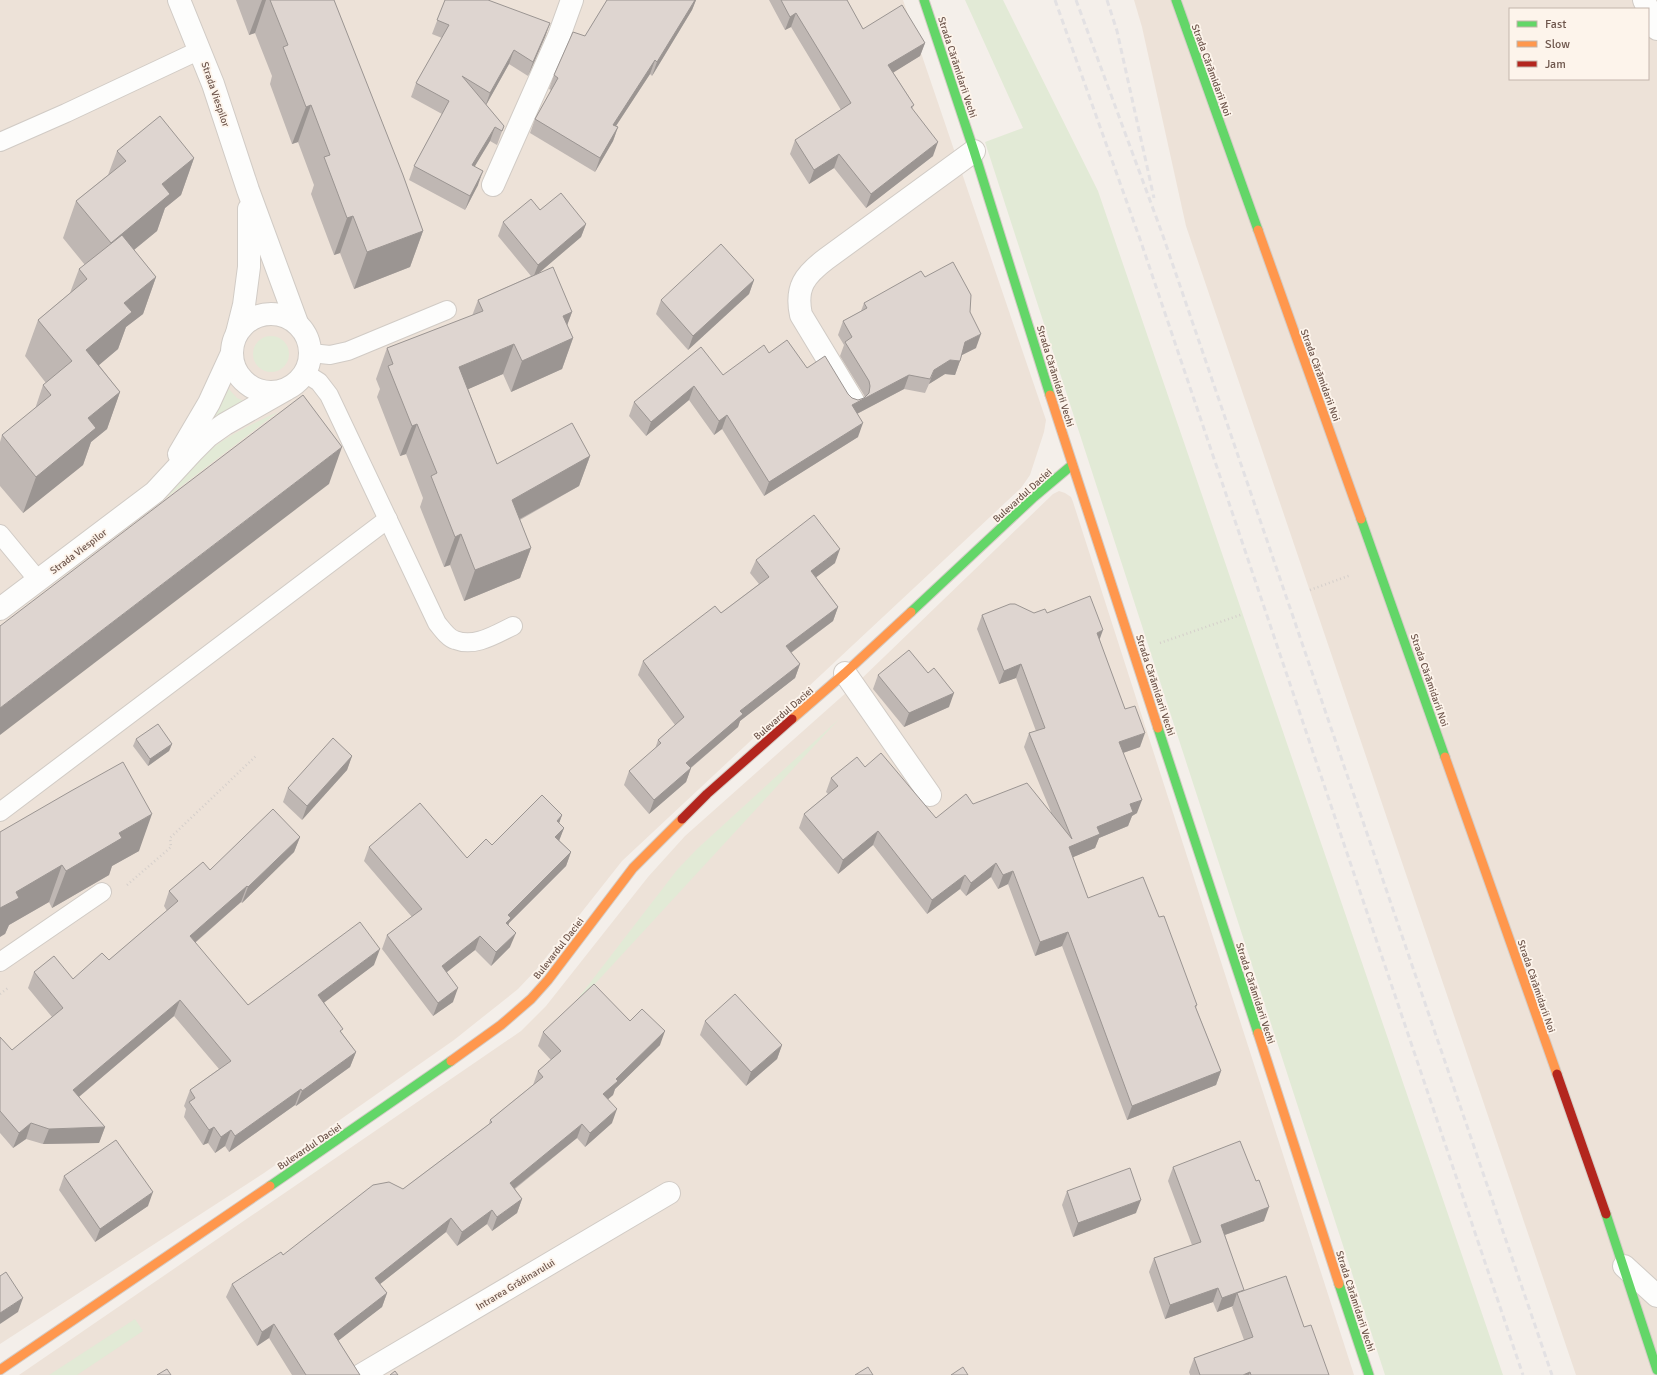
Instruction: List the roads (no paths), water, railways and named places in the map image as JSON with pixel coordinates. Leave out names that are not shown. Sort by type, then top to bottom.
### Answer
[{"type":"street","name":"Strada Viespilor","points":[[179,0],[213,84],[248,190],[297,324]]},
{"type":"street","points":[[492,185],[559,36],[572,0]]},
{"type":"street","name":"Strada Cărămidarii Vechi","points":[[924,0],[974,151],[1072,465],[1369,1375]]},
{"type":"street","name":"Strada Cărămidarii Noi","points":[[1176,0],[1378,565],[1624,1266],[1657,1370]]},
{"type":"street","points":[[1649,11],[1657,28]]},
{"type":"street","points":[[853,401],[802,315],[798,303],[800,290],[804,279],[813,269],[826,259],[974,151]]},
{"type":"street","name":"Strada Viespilor","points":[[155,492],[209,403],[234,343],[244,305],[249,267],[248,190]]},
{"type":"street","points":[[279,314],[297,324],[302,328],[309,340],[308,363],[296,383],[278,392],[264,392],[246,383],[234,366],[234,343],[246,322],[258,315],[279,314]]},
{"type":"street","name":"Strada Viespilor","points":[[0,609],[155,492],[208,436],[225,424],[284,390]]},
{"type":"street","name":"Bulevardul Daciei","points":[[0,1370],[431,1076],[501,1025],[531,999],[548,980],[633,868],[707,794],[845,673],[1072,465]]},
{"type":"street","points":[[845,673],[930,795]]},
{"type":"street","name":"Intrarea Grădinarului","points":[[361,1375],[669,1193]]},
{"type":"street","points":[[1624,1266],[1657,1296]]},
{"type":"lane","points":[[0,142],[66,113],[200,50]]},
{"type":"lane","points":[[446,310],[348,352],[330,355],[308,363],[319,382],[329,394],[437,623],[455,640],[468,643],[481,640],[512,626]]},
{"type":"lane","points":[[0,812],[388,519]]},
{"type":"lane","points":[[0,534],[38,580]]},
{"type":"lane","points":[[0,962],[102,892]]},
{"type":"railway","points":[[1055,0],[1141,242],[1523,1375]]},
{"type":"railway","points":[[1076,0],[1162,233],[1552,1375]]},
{"type":"railway","points":[[1107,0],[1117,31],[1154,198]]}]
